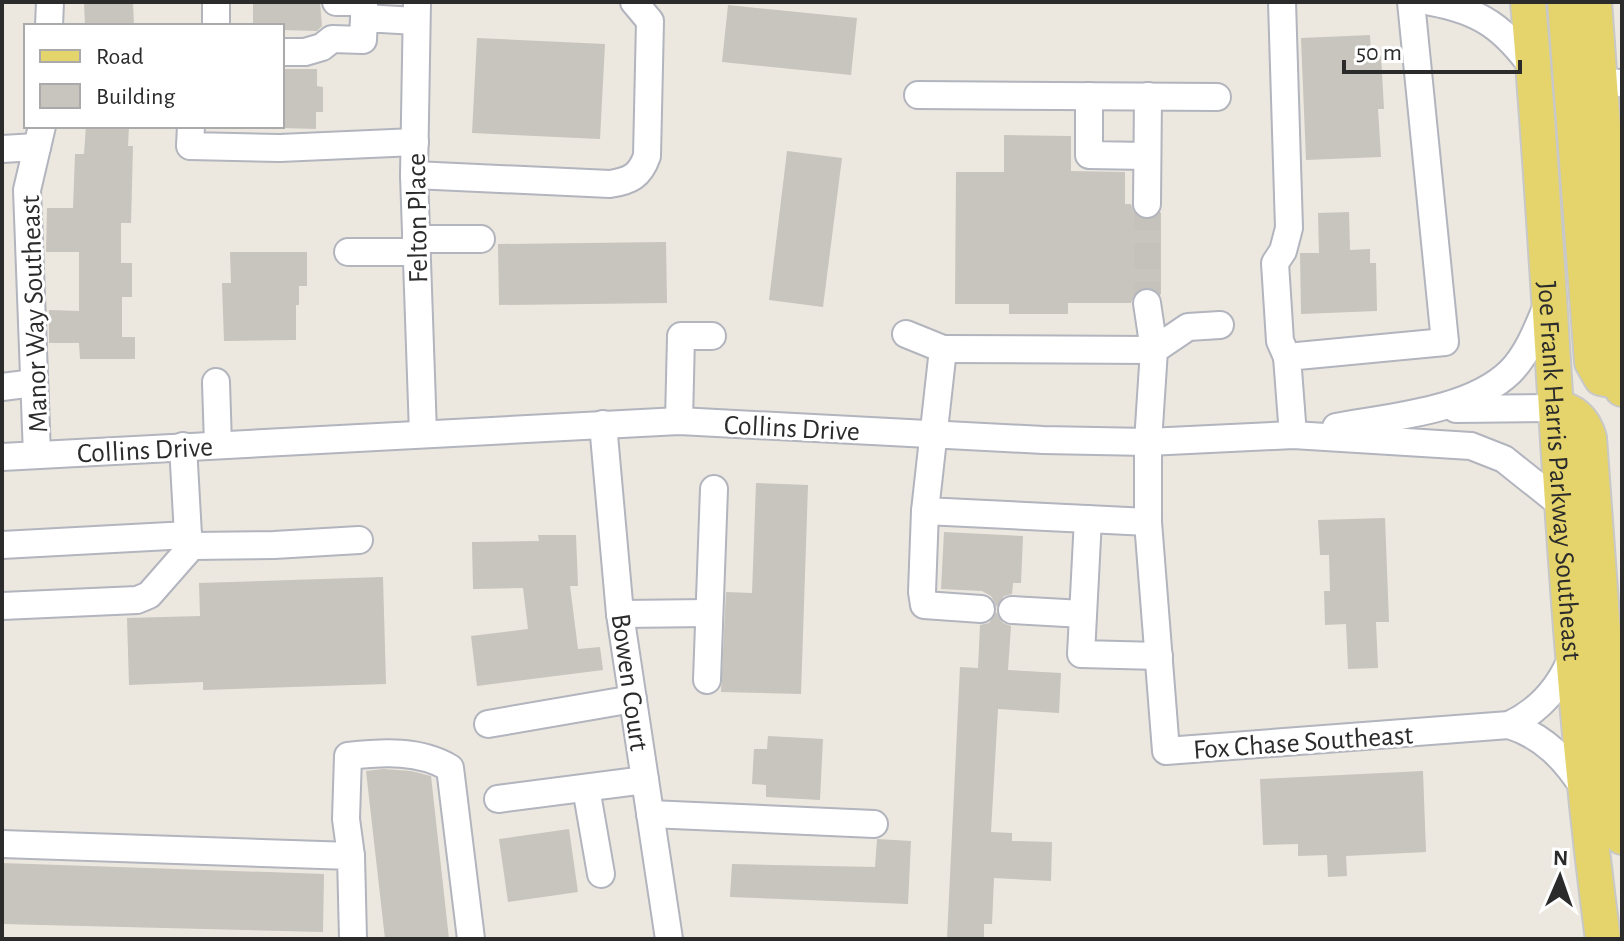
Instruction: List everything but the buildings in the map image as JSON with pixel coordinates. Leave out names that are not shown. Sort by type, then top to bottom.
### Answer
[{"type":"main road","name":"Joe Frank Harris Parkway Southeast","points":[[1528,2],[1573,654],[1603,939]]},
{"type":"main road","points":[[1565,2],[1592,362],[1601,378],[1622,382]]},
{"type":"main road","points":[[1594,2],[1612,82],[1622,389]]},
{"type":"main road","points":[[1557,408],[1573,413],[1589,438],[1613,769],[1622,837]]},
{"type":"street","points":[[49,24],[50,2]]},
{"type":"street","points":[[216,2],[216,24]]},
{"type":"street","points":[[284,52],[305,52],[322,47],[332,39],[363,40],[364,2],[336,2],[332,39]]},
{"type":"street","points":[[414,175],[610,184],[627,181],[641,171],[647,156],[650,21],[634,2]]},
{"type":"street","points":[[1282,2],[1289,228],[1283,251],[1275,263],[1280,341],[1287,357],[1293,435],[1429,409],[1477,395],[1511,371],[1530,343],[1549,298]]},
{"type":"street","points":[[1287,357],[1445,342],[1411,2]]},
{"type":"street","points":[[1431,2],[1467,10],[1495,25],[1516,44],[1534,70]]},
{"type":"street","points":[[364,18],[417,12]]},
{"type":"street","name":"Felton Place","points":[[417,12],[414,175],[423,433]]},
{"type":"street","points":[[918,95],[1217,97]]},
{"type":"street","points":[[1089,96],[1089,155],[1147,156]]},
{"type":"street","points":[[1147,204],[1148,96]]},
{"type":"street","points":[[191,128],[190,146],[280,148],[415,142]]},
{"type":"street","points":[[2,149],[40,136]]},
{"type":"street","name":"Manor Way Southeast","points":[[37,455],[27,190],[40,136]]},
{"type":"street","points":[[348,252],[481,239]]},
{"type":"street","name":"Fox Chase Southeast","points":[[1147,303],[1154,350],[1148,442],[1148,522],[1166,751],[1509,725]]},
{"type":"street","points":[[906,334],[943,349],[1154,350],[1188,327],[1220,325]]},
{"type":"street","points":[[679,421],[681,336],[712,336]]},
{"type":"street","points":[[943,349],[925,511],[922,592],[924,605],[981,609]]},
{"type":"street","points":[[216,382],[218,445]]},
{"type":"street","points":[[2,387],[34,383]]},
{"type":"street","points":[[1429,409],[1557,408]]},
{"type":"street","name":"Collins Drive","points":[[2,457],[679,421],[1043,440],[1148,442],[1293,435],[1471,446],[1504,459],[1563,506]]},
{"type":"street","name":"Bowen Court","points":[[603,424],[620,614],[669,939]]},
{"type":"street","points":[[2,606],[137,600],[149,595],[190,540],[183,446]]},
{"type":"street","points":[[707,680],[714,489]]},
{"type":"street","points":[[925,511],[1148,522]]},
{"type":"street","points":[[1088,519],[1081,654],[1159,656]]},
{"type":"street","points":[[2,545],[190,540],[274,545],[359,540]]},
{"type":"street","points":[[1012,610],[1083,614]]},
{"type":"street","points":[[620,614],[709,613]]},
{"type":"street","points":[[1509,725],[1534,711],[1545,699],[1563,675],[1573,654]]},
{"type":"street","points":[[488,724],[633,699]]},
{"type":"street","points":[[1509,725],[1531,734],[1561,757],[1585,790]]},
{"type":"street","points":[[353,939],[351,856],[346,819],[348,756],[378,753],[431,757],[450,768],[471,939]]},
{"type":"street","points":[[498,799],[645,780]]},
{"type":"street","points":[[586,788],[601,874]]},
{"type":"street","points":[[650,814],[874,824]]},
{"type":"street","points":[[2,844],[351,856]]},
{"type":"tunnel","points":[[1147,204],[1147,303]]}]
